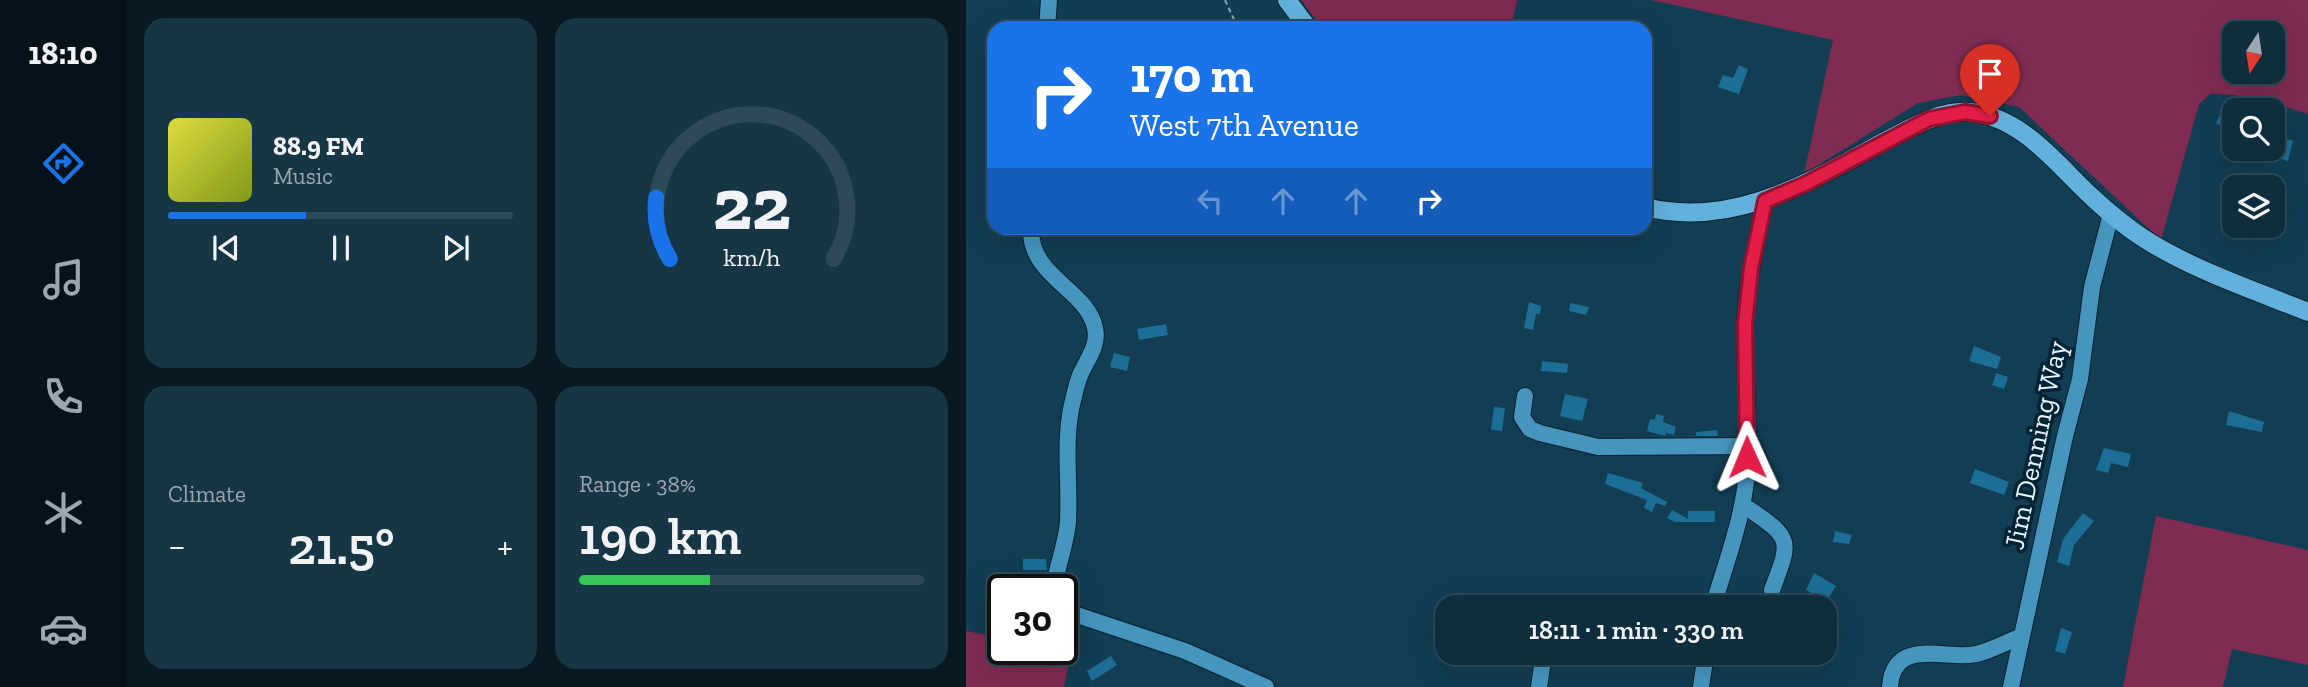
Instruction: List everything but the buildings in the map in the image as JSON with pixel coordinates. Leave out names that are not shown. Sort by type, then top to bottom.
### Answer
[{"type":"main road","points":[[1287,0],[1303,21]]},
{"type":"main road","points":[[1652,208],[1693,212],[1765,201],[1805,184],[1929,119],[1965,112],[1990,116],[2026,135],[2110,214],[2145,239],[2183,260],[2308,312]]},
{"type":"street","points":[[1048,21],[1049,0]]},
{"type":"street","points":[[1717,595],[1733,545],[1747,474],[1745,324],[1751,268],[1765,201]]},
{"type":"street","name":"Jim Denning Way","points":[[2011,687],[2065,436],[2080,379],[2092,287],[2110,214]]},
{"type":"street","points":[[1031,235],[1035,253],[1044,267],[1083,306],[1093,320],[1097,340],[1081,374],[1071,410],[1068,435],[1067,534],[1057,574]]},
{"type":"street","points":[[1525,396],[1522,417],[1530,429],[1560,439],[1598,447],[1747,446]]},
{"type":"street","points":[[1741,511],[1749,509],[1780,532],[1784,541],[1786,549],[1772,590]]},
{"type":"street","points":[[1078,615],[1174,647],[1266,687]]},
{"type":"street","points":[[1890,687],[1894,670],[1902,660],[1912,654],[1969,655],[2020,637]]},
{"type":"street","points":[[1539,687],[1542,665]]},
{"type":"street","points":[[1700,687],[1704,665]]},
{"type":"path","points":[[1225,0],[1235,21]]},
{"type":"shaded area","points":[[1301,0],[1517,0],[1512,21],[1317,21]]},
{"type":"shaded area","points":[[1651,0],[2308,0],[2308,114],[2285,107],[2285,98],[2210,94],[2199,104],[2161,240],[2019,107],[1961,95],[1918,103],[1804,174],[1833,40]]},
{"type":"shaded area","points":[[2156,516],[2308,550],[2308,665],[2232,649],[2223,687],[2123,687]]},
{"type":"shaded area","points":[[966,631],[987,635],[987,665],[1068,665],[1064,687],[966,687]]},
{"type":"route","points":[[1747,457],[1745,324],[1751,268],[1765,201],[1805,184],[1929,119],[1965,112],[1990,116]]}]
